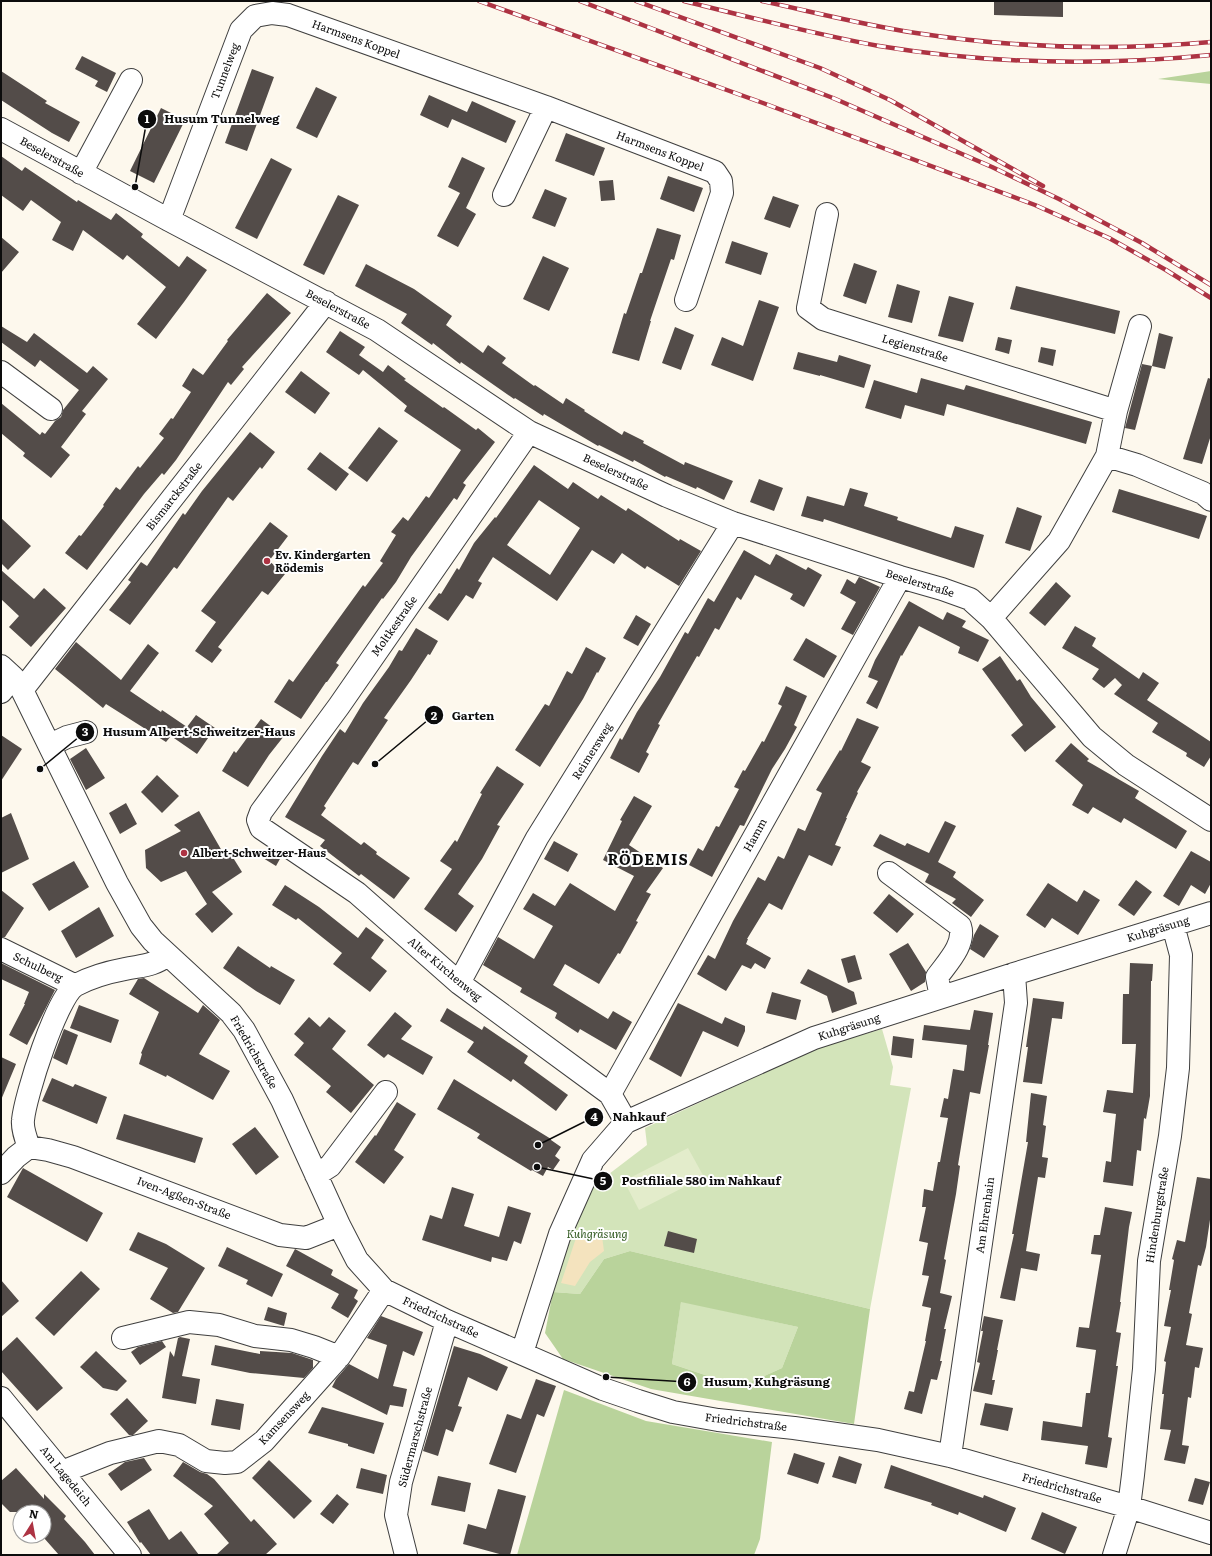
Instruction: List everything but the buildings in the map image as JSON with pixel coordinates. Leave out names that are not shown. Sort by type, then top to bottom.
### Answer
[{"type":"street","name":"Harmsens Koppel","points":[[255,16],[272,13],[288,15],[546,108],[714,172],[721,181],[722,193],[686,300]]},
{"type":"street","name":"Tunnelweg","points":[[168,220],[239,34],[255,16]]},
{"type":"street","points":[[81,173],[131,80]]},
{"type":"street","points":[[504,195],[546,108]]},
{"type":"street","name":"Beselerstraße","points":[[1,129],[168,220],[377,330],[529,432],[667,496],[733,523],[970,599],[991,618],[1092,737],[1126,765],[1211,820]]},
{"type":"street","name":"Legienstraße","points":[[827,214],[808,308],[823,319],[1116,411]]},
{"type":"street","name":"Bismarckstraße","points":[[9,681],[326,302]]},
{"type":"street","points":[[991,618],[1059,542],[1107,456],[1116,411],[1140,326]]},
{"type":"street","points":[[1,372],[51,409]]},
{"type":"street","name":"Moltkestraße","points":[[258,820],[261,812],[339,706],[529,432]]},
{"type":"street","points":[[1107,456],[1137,465],[1203,493],[1211,500]]},
{"type":"street","name":"Reimersweg","points":[[459,983],[537,838],[733,523]]},
{"type":"street","name":"Hamm","points":[[610,1094],[900,577]]},
{"type":"street","name":"Friedrichstraße","points":[[9,681],[50,745],[117,882],[141,926],[168,955],[231,1013],[244,1030],[282,1100],[339,1225],[357,1260],[384,1290],[447,1321],[603,1389],[672,1412],[718,1420],[794,1428],[878,1440],[950,1456],[1129,1507],[1211,1533]]},
{"type":"street","points":[[50,745],[67,737],[86,732]]},
{"type":"street","name":"Alter Kirchenweg","points":[[258,820],[261,828],[357,893],[459,983],[610,1094],[626,1122]]},
{"type":"street","points":[[889,873],[960,926],[962,934],[959,944],[938,977],[941,997]]},
{"type":"street","name":"Kuhgräsung","points":[[522,1353],[560,1234],[593,1160],[626,1122],[814,1038],[1211,913]]},
{"type":"street","name":"Hindenburgstraße","points":[[1114,1555],[1129,1507],[1144,1369],[1149,1261],[1170,1136],[1178,1068],[1181,955],[1173,925]]},
{"type":"street","name":"Schulberg","points":[[1,949],[74,986]]},
{"type":"street","points":[[1,1173],[16,1157],[29,1147],[24,1133],[23,1121],[31,1085],[39,1059],[55,1018],[66,997],[74,986],[106,974],[157,963],[168,955]]},
{"type":"street","name":"Am Ehrenhain","points":[[950,1456],[1016,1002],[1014,974]]},
{"type":"street","points":[[316,1175],[330,1166],[386,1092]]},
{"type":"street","name":"Iven-Agßen-Straße","points":[[29,1147],[73,1156],[280,1235],[306,1238],[339,1225]]},
{"type":"street","name":"Kamsensweg","points":[[62,1472],[110,1453],[159,1441],[179,1445],[206,1461],[225,1463],[237,1462],[264,1441],[339,1357],[384,1290]]},
{"type":"street","name":"Südermarschstraße","points":[[406,1555],[396,1515],[401,1482],[447,1321]]},
{"type":"street","points":[[123,1338],[189,1322],[219,1325],[255,1336],[291,1340],[339,1357]]},
{"type":"street","name":"Am Lagedeich","points":[[1,1398],[130,1555]]},
{"type":"green space","points":[[1211,71],[1211,84],[1158,79]]},
{"type":"green space","name":"Kuhgräsung","points":[[882,1029],[893,1067],[890,1085],[911,1088],[870,1309],[630,1251],[604,1259],[580,1294],[553,1292],[576,1217],[588,1190],[647,1145],[645,1128],[817,1048]]},
{"type":"green space","points":[[688,1148],[704,1177],[639,1210],[624,1181]]},
{"type":"green space","points":[[630,1251],[870,1309],[854,1424],[651,1389],[563,1359],[545,1333],[553,1292],[580,1294],[604,1259]],"holes":[[[681,1302],[798,1327],[782,1368],[746,1384],[708,1376],[672,1364]]]},
{"type":"green space","points":[[681,1301],[798,1327],[782,1368],[746,1384],[708,1376],[672,1364]]},
{"type":"green space","points":[[564,1390],[646,1421],[772,1442],[760,1539],[754,1555],[517,1555]]},
{"type":"sand","points":[[586,1231],[602,1236],[604,1251],[590,1262],[575,1286],[561,1283],[578,1232]]},
{"type":"railway","points":[[479,1],[763,103],[1035,205],[1109,238],[1166,270],[1211,298]]},
{"type":"railway","points":[[580,1],[833,98],[992,167],[1059,199],[1142,243],[1211,285]]},
{"type":"railway","points":[[636,1],[820,68],[890,100],[1043,186]]},
{"type":"railway","points":[[684,1],[854,41],[879,46],[962,57],[1003,60],[1086,62],[1169,59],[1211,55]]},
{"type":"railway","points":[[762,1],[897,30],[990,42],[1026,45],[1100,47],[1174,45],[1211,42]]},
{"type":"place","name":"Husum Tunnelweg","points":[[135,187]]},
{"type":"place","name":"Ev. Kindergarten Rödemis","points":[[267,561]]},
{"type":"place","name":"Garten","points":[[375,764]]},
{"type":"place","name":"Husum Albert-Schweitzer-Haus","points":[[40,769]]},
{"type":"place","name":"Albert-Schweitzer-Haus","points":[[184,853]]},
{"type":"place","name":"Nahkauf","points":[[538,1145]]},
{"type":"place","name":"Postfiliale 580 im Nahkauf","points":[[537,1167]]},
{"type":"place","name":"Husum, Kuhgräsung","points":[[606,1377]]},
{"type":"district","name":"RÖDEMIS","points":[[648,860]]}]
